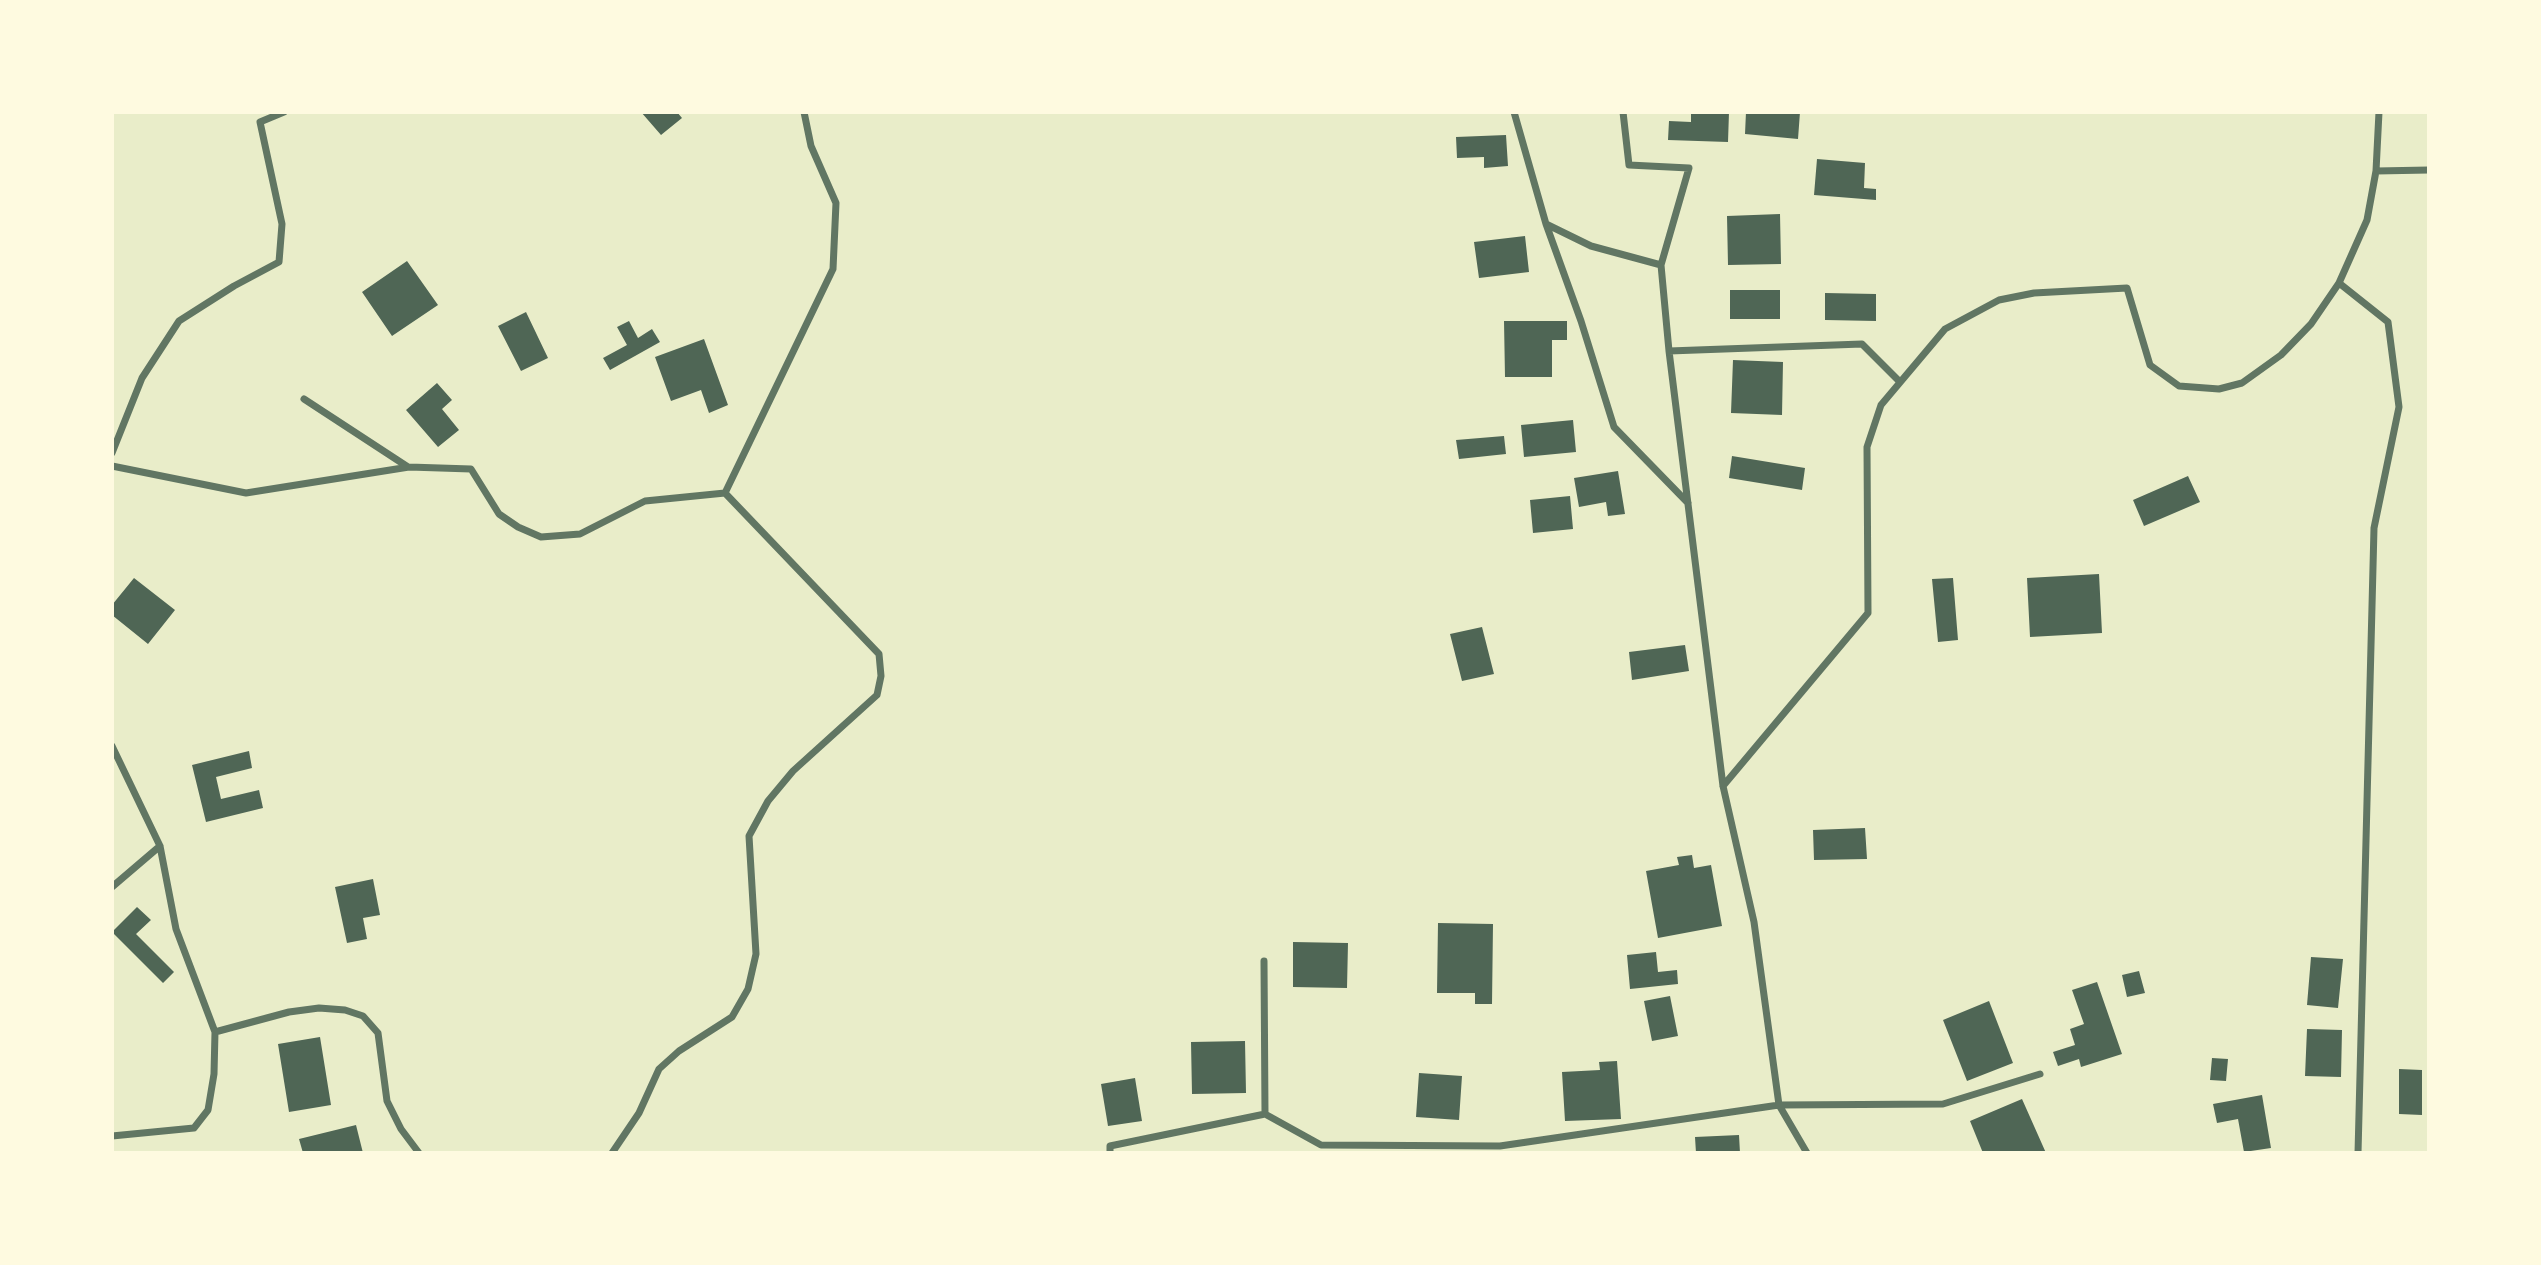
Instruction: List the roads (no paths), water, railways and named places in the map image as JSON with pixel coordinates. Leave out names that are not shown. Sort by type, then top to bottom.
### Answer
[{"type":"street","points":[[112,453],[142,378],[179,321],[234,286],[279,262],[282,224],[260,122],[284,112]]},
{"type":"street","points":[[725,492],[833,269],[836,203],[811,146],[804,112]]},
{"type":"street","points":[[1514,112],[1546,224],[1581,321],[1614,427],[1688,503]]},
{"type":"street","points":[[1623,112],[1629,165],[1689,168],[1661,265],[1669,351],[1723,786],[1754,922],[1779,1105],[1807,1153]]},
{"type":"street","points":[[1723,786],[1868,613],[1867,447],[1881,405],[1945,329],[1999,300],[2034,293],[2127,288],[2150,365],[2179,386],[2219,389],[2242,383],[2281,355],[2311,324],[2339,283],[2367,220],[2376,171],[2379,112]]},
{"type":"street","points":[[2376,171],[2429,170]]},
{"type":"street","points":[[1546,224],[1591,246],[1661,265]]},
{"type":"street","points":[[2339,283],[2388,322],[2399,407],[2374,528],[2358,1153]]},
{"type":"street","points":[[1669,351],[1862,344],[1900,382]]},
{"type":"street","points":[[304,399],[409,467]]},
{"type":"street","points":[[112,466],[246,493],[409,467],[471,469],[499,514],[518,527],[541,537],[580,534],[646,501],[725,492]]},
{"type":"street","points":[[612,1153],[639,1113],[659,1069],[679,1051],[732,1017],[748,989],[756,954],[749,836],[768,801],[793,771],[877,695],[881,676],[878,654],[725,492]]},
{"type":"street","points":[[112,746],[160,846],[176,929],[215,1032],[214,1074],[208,1110],[194,1128],[112,1136]]},
{"type":"street","points":[[112,887],[160,846]]},
{"type":"street","points":[[1264,961],[1265,1114]]},
{"type":"street","points":[[215,1032],[289,1012],[319,1008],[345,1010],[363,1016],[377,1034],[387,1101],[401,1129],[419,1153]]},
{"type":"street","points":[[1110,1153],[1110,1146],[1265,1114],[1321,1144],[1500,1150],[1779,1105],[1943,1104],[2040,1074]]}]
